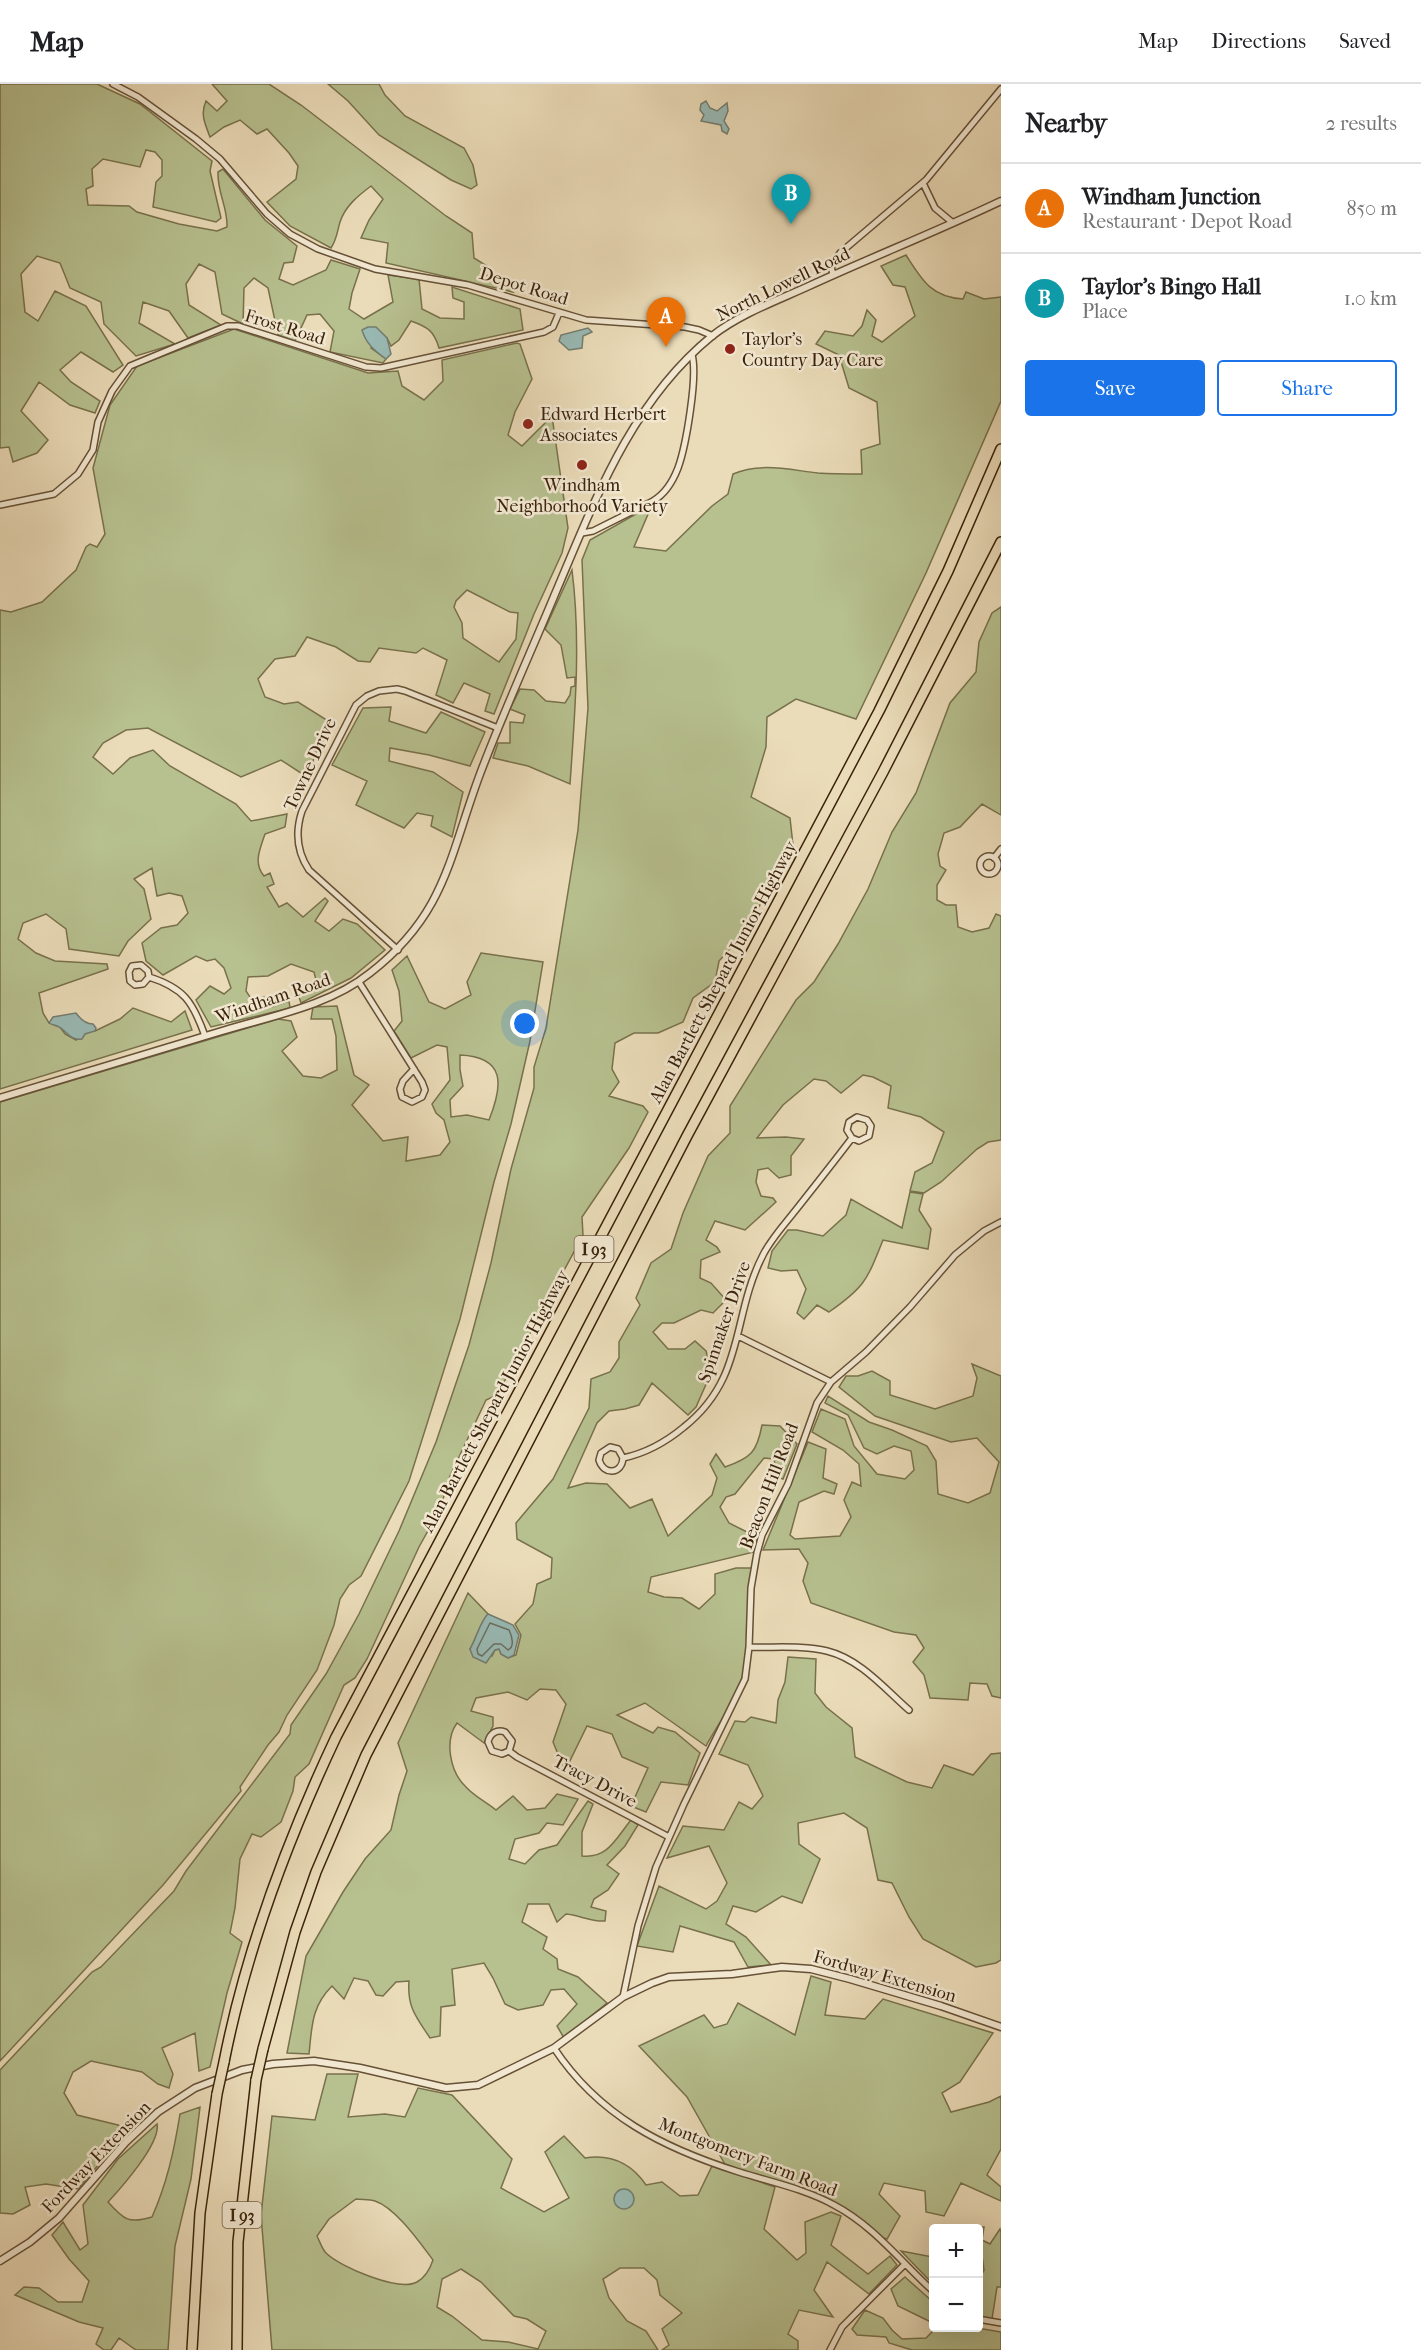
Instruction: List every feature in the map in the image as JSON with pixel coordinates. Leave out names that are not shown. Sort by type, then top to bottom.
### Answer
[{"type":"highway","name":"Alan Bartlett Shepard Junior Highway","points":[[192,2350],[200,2212],[224,2062],[243,1983],[269,1900],[300,1818],[332,1746],[879,711],[948,571],[1001,449]]},
{"type":"highway","name":"I 93","points":[[237,2350],[238,2241],[256,2080],[295,1932],[315,1872],[366,1755],[687,1136],[883,772],[1001,542]]},
{"type":"street","name":"Depot Road","points":[[113,84],[138,97],[212,152],[282,228],[329,253],[375,269],[468,285],[586,320],[685,327],[713,336]]},
{"type":"street","points":[[833,274],[831,267],[840,253],[923,183],[1001,89]]},
{"type":"street","points":[[923,183],[935,208],[953,223]]},
{"type":"street","name":"North Lowell Road","points":[[561,580],[608,472],[629,432],[655,396],[692,355],[713,336],[761,307],[1001,201]]},
{"type":"street","name":"Frost Road","points":[[0,506],[54,494],[78,474],[93,450],[98,422],[112,392],[130,366],[227,326],[238,326],[366,367],[381,368],[544,332],[553,327],[559,312]]},
{"type":"street","points":[[582,533],[598,528],[653,501],[667,488],[678,469],[682,455],[695,373],[692,355]]},
{"type":"street","name":"Windham Road","points":[[0,1098],[308,1005],[359,982],[398,950],[419,924],[439,892],[498,728],[561,580]]},
{"type":"street","name":"Towne Drive","points":[[398,950],[309,870],[303,860],[298,842],[302,811],[351,712],[363,699],[375,693],[392,689],[405,691],[498,728]]},
{"type":"street","points":[[994,858],[1001,849]]},
{"type":"street","points":[[148,977],[171,986],[186,997],[197,1013],[206,1036]]},
{"type":"street","points":[[359,982],[414,1069],[425,1090],[420,1100],[412,1102],[402,1097],[400,1089],[403,1081],[414,1069]]},
{"type":"street","name":"Spinnaker Drive","points":[[857,1117],[867,1120],[871,1126],[868,1136],[862,1141],[852,1138],[847,1130],[849,1122],[857,1117]]},
{"type":"street","name":"Spinnaker Drive","points":[[623,1458],[663,1443],[705,1409],[725,1379],[756,1272],[767,1248],[852,1138]]},
{"type":"street","name":"Beacon Hill Road","points":[[623,1997],[646,1898],[669,1837],[742,1688],[747,1670],[751,1588],[762,1535],[788,1484],[817,1403],[831,1382],[866,1352],[910,1307],[962,1248],[984,1231],[1001,1222]]},
{"type":"street","points":[[738,1336],[831,1382]]},
{"type":"street","name":"Spinnaker Drive","points":[[610,1447],[620,1451],[623,1458],[621,1467],[611,1472],[604,1469],[599,1460],[601,1453],[610,1447]]},
{"type":"street","points":[[749,1647],[820,1650],[838,1655],[862,1668],[909,1710]]},
{"type":"street","name":"Tracy Drive","points":[[500,1731],[507,1733],[512,1742],[509,1750],[502,1754],[492,1751],[488,1742],[491,1735],[500,1731]]},
{"type":"street","name":"Tracy Drive","points":[[509,1750],[519,1759],[669,1837]]},
{"type":"street","name":"Fordway Extension","points":[[0,2261],[30,2242],[59,2218],[126,2142],[153,2116],[184,2094],[224,2076],[263,2065],[310,2061],[342,2064],[434,2086],[459,2088],[489,2081],[554,2048],[623,1997],[652,1983],[669,1977],[732,1974],[764,1968],[795,1967],[850,1979],[941,2006],[1001,2027]]},
{"type":"street","name":"Montgomery Farm Road","points":[[554,2048],[599,2100],[639,2130],[667,2145],[708,2161],[798,2190],[834,2205],[870,2229],[929,2288]]},
{"type":"street","points":[[830,2350],[842,2327],[905,2264]]},
{"type":"street","points":[[983,2320],[1001,2323]]},
{"type":"green space","points":[[0,84],[97,84],[140,104],[212,161],[210,171],[221,218],[216,222],[153,207],[156,182],[162,176],[162,160],[155,152],[146,150],[140,167],[103,159],[92,169],[93,186],[86,189],[88,205],[129,206],[137,212],[179,224],[217,231],[227,227],[218,179],[218,172],[223,169],[265,220],[297,246],[293,262],[284,263],[279,279],[293,285],[326,270],[331,260],[360,269],[349,309],[364,319],[393,302],[388,275],[419,279],[422,309],[440,318],[464,319],[464,302],[453,298],[452,287],[520,309],[523,330],[439,348],[430,330],[411,321],[399,340],[391,346],[387,338],[371,348],[386,359],[383,363],[330,352],[334,331],[320,314],[307,315],[295,341],[278,335],[268,288],[254,278],[244,288],[243,324],[222,314],[215,272],[199,264],[186,284],[189,305],[221,325],[188,338],[169,311],[143,302],[139,323],[175,344],[136,356],[104,324],[101,302],[70,288],[60,263],[37,256],[21,274],[25,312],[38,321],[55,291],[86,306],[123,365],[113,372],[81,352],[60,370],[71,382],[100,401],[95,413],[70,405],[39,382],[21,411],[48,440],[37,453],[13,462],[9,447],[0,448]]},
{"type":"green space","points":[[212,84],[269,84],[301,105],[446,216],[472,233],[474,258],[487,266],[484,274],[496,280],[501,275],[513,292],[386,263],[388,243],[361,238],[369,220],[383,199],[371,186],[345,211],[331,248],[290,226],[267,202],[296,179],[298,166],[267,129],[257,134],[240,120],[210,137],[203,115],[206,101],[217,111],[227,101]]},
{"type":"green space","points":[[328,84],[379,84],[385,95],[405,116],[464,148],[473,165],[477,185],[471,189],[451,180],[379,135],[348,101]]},
{"type":"green space","points":[[906,255],[928,286],[943,295],[963,299],[966,292],[984,299],[1001,297],[1001,401],[926,573],[856,719],[796,699],[767,717],[766,747],[751,797],[790,818],[793,845],[745,932],[719,961],[715,982],[693,998],[683,1022],[658,1033],[634,1033],[615,1043],[612,1069],[619,1082],[609,1096],[643,1106],[648,1112],[629,1148],[582,1217],[583,1235],[497,1395],[486,1400],[450,1476],[440,1509],[419,1547],[367,1659],[355,1678],[344,1685],[309,1764],[295,1777],[293,1791],[281,1822],[261,1837],[252,1834],[240,1859],[230,1933],[242,1942],[227,1993],[210,2067],[199,2071],[195,2033],[162,2048],[173,2074],[169,2088],[158,2084],[142,2072],[91,2061],[73,2072],[64,2093],[77,2115],[118,2125],[128,2130],[78,2189],[46,2184],[25,2187],[30,2205],[13,2214],[0,2213],[0,2070],[92,1972],[101,1967],[174,1891],[186,1871],[290,1734],[291,1725],[326,1674],[359,1614],[399,1531],[436,1442],[469,1345],[491,1263],[511,1169],[534,1088],[534,1067],[546,1028],[578,830],[588,708],[582,560],[590,540],[652,505],[634,547],[666,551],[712,506],[728,494],[733,474],[743,470],[775,468],[818,473],[862,474],[861,450],[880,444],[877,402],[849,388],[839,355],[816,344],[825,331],[853,336],[862,326],[867,310],[876,320],[872,336],[882,342],[915,316],[905,287],[893,285],[881,266]]},
{"type":"green space","points":[[234,329],[368,373],[398,371],[402,386],[424,400],[443,381],[442,360],[520,344],[532,379],[515,412],[508,435],[522,446],[552,416],[568,528],[562,553],[534,614],[494,714],[485,711],[490,694],[464,683],[453,703],[436,695],[447,660],[423,648],[416,653],[379,648],[370,662],[358,661],[336,647],[307,637],[295,656],[275,659],[258,679],[265,697],[284,704],[298,702],[333,724],[317,750],[307,777],[281,760],[241,777],[148,728],[126,730],[103,743],[93,757],[113,774],[130,758],[153,750],[170,766],[236,804],[251,821],[287,814],[285,827],[265,834],[258,856],[259,866],[264,876],[270,873],[274,884],[267,887],[279,907],[287,903],[303,917],[325,898],[328,901],[315,921],[329,931],[343,919],[357,924],[385,950],[351,978],[301,1003],[299,997],[316,980],[314,972],[291,964],[268,976],[248,977],[246,991],[252,1000],[264,997],[271,1007],[289,1001],[290,1008],[211,1027],[196,1000],[210,986],[224,994],[231,988],[224,968],[215,959],[207,961],[196,956],[163,975],[146,961],[142,943],[161,928],[177,925],[188,913],[182,896],[169,893],[157,896],[152,868],[134,879],[144,889],[151,919],[128,941],[119,956],[69,949],[66,929],[46,914],[23,923],[18,939],[36,953],[55,961],[107,964],[108,969],[39,993],[43,1013],[49,1023],[60,1027],[65,1034],[76,1040],[89,1031],[95,1031],[120,1019],[133,1008],[171,1022],[185,1011],[192,1030],[0,1089],[0,610],[11,612],[42,602],[76,570],[86,547],[90,544],[97,547],[105,534],[93,468],[110,405],[137,366]],"holes":[[[467,590],[510,612],[518,613],[516,639],[499,662],[463,638],[462,623],[454,607],[456,601]]]},
{"type":"green space","points":[[572,570],[577,650],[570,784],[528,766],[493,758],[498,743],[510,743],[510,722],[523,723],[525,715],[510,709],[520,689],[534,690],[546,701],[565,703],[570,695],[571,687],[575,686],[575,677],[567,678],[561,645],[545,629]]},
{"type":"green space","points":[[1001,607],[1001,815],[982,804],[960,827],[944,833],[938,854],[940,866],[946,870],[937,885],[937,900],[946,905],[956,905],[958,927],[972,932],[989,928],[996,914],[1001,916],[1001,1140],[988,1142],[977,1149],[941,1182],[924,1193],[910,1191],[915,1172],[932,1163],[944,1132],[921,1117],[888,1108],[891,1086],[873,1077],[863,1075],[841,1093],[826,1081],[814,1079],[783,1105],[757,1138],[804,1139],[791,1156],[791,1175],[779,1178],[768,1168],[758,1170],[756,1182],[761,1196],[773,1198],[776,1202],[745,1230],[715,1221],[706,1240],[717,1247],[720,1252],[701,1260],[700,1278],[711,1283],[726,1300],[713,1313],[701,1310],[674,1323],[662,1323],[653,1332],[668,1349],[685,1349],[695,1341],[706,1351],[710,1366],[698,1376],[707,1382],[696,1407],[688,1415],[652,1383],[639,1405],[609,1411],[597,1423],[568,1488],[586,1483],[607,1484],[630,1508],[652,1499],[668,1536],[712,1495],[717,1478],[710,1464],[716,1454],[725,1467],[747,1457],[758,1442],[762,1425],[780,1426],[797,1444],[783,1479],[777,1477],[774,1459],[764,1458],[735,1494],[726,1497],[720,1507],[729,1523],[757,1537],[754,1552],[651,1577],[648,1592],[664,1597],[682,1598],[699,1609],[715,1594],[715,1574],[736,1568],[753,1568],[744,1670],[734,1698],[706,1746],[645,1703],[617,1715],[653,1733],[658,1727],[675,1732],[700,1753],[688,1785],[661,1782],[646,1812],[631,1806],[648,1768],[622,1757],[612,1734],[587,1726],[565,1771],[553,1742],[566,1704],[556,1690],[540,1689],[527,1700],[508,1692],[476,1698],[471,1711],[493,1717],[493,1726],[484,1743],[457,1723],[453,1730],[451,1756],[460,1781],[496,1810],[513,1796],[527,1810],[545,1808],[557,1794],[578,1799],[563,1825],[547,1823],[539,1833],[515,1839],[509,1859],[525,1864],[539,1850],[557,1845],[588,1801],[593,1804],[582,1832],[582,1856],[591,1856],[605,1851],[631,1820],[638,1825],[625,1846],[607,1865],[619,1874],[608,1890],[594,1899],[591,1907],[606,1911],[605,1921],[566,1914],[557,1922],[549,1904],[528,1904],[522,1922],[547,1937],[543,1949],[557,1959],[558,1969],[578,1977],[607,2003],[564,2038],[557,2026],[577,2004],[564,1989],[551,1990],[543,2005],[518,2010],[505,2004],[484,1963],[452,1969],[455,2005],[441,2007],[440,2036],[430,2038],[411,2005],[409,1981],[396,1982],[383,1996],[376,1995],[368,1981],[354,1978],[344,1999],[332,1986],[320,2002],[314,2018],[309,2054],[287,2053],[306,1956],[365,1859],[391,1830],[407,1771],[398,1743],[468,1593],[488,1614],[470,1649],[492,1656],[495,1650],[499,1649],[501,1654],[508,1658],[516,1655],[521,1635],[515,1624],[533,1604],[537,1584],[551,1578],[552,1558],[517,1539],[516,1523],[553,1479],[589,1408],[591,1379],[610,1372],[619,1358],[619,1342],[640,1305],[636,1298],[651,1263],[671,1249],[683,1213],[708,1156],[730,1133],[730,1106],[796,1000],[814,982],[868,889],[892,832],[916,793],[950,703],[976,672],[979,642],[992,613]]},
{"type":"green space","points":[[391,707],[389,721],[426,733],[441,712],[485,732],[470,766],[390,748],[389,761],[433,772],[463,792],[452,837],[431,826],[433,816],[417,813],[404,828],[356,805],[367,781],[332,765],[363,708]]},
{"type":"green space","points":[[481,953],[543,962],[530,1041],[511,1124],[460,1319],[409,1481],[361,1576],[349,1585],[340,1599],[334,1625],[317,1670],[287,1715],[279,1732],[240,1787],[241,1791],[163,1885],[0,2061],[0,1102],[278,1019],[291,1021],[297,1037],[282,1051],[303,1076],[321,1078],[337,1070],[336,1036],[332,1019],[311,1019],[313,1007],[337,1006],[354,1075],[369,1085],[352,1105],[383,1141],[408,1137],[406,1161],[440,1155],[450,1142],[444,1120],[436,1113],[432,1104],[450,1080],[447,1047],[437,1045],[411,1058],[394,1031],[402,1021],[399,991],[392,970],[407,956],[429,1002],[445,1009],[471,995],[467,982]],"holes":[[[460,1055],[486,1061],[497,1075],[497,1095],[489,1120],[467,1115],[451,1117],[450,1100],[463,1086]]]},
{"type":"green space","points":[[910,1192],[923,1194],[919,1210],[931,1229],[928,1249],[883,1240],[864,1282],[850,1296],[829,1312],[817,1305],[804,1319],[797,1313],[806,1289],[797,1270],[781,1271],[768,1268],[772,1251],[788,1230],[823,1236],[846,1215],[851,1199],[902,1228]]},
{"type":"green space","points":[[972,1364],[1001,1376],[1001,1698],[992,1696],[987,1684],[970,1683],[968,1700],[930,1698],[924,1675],[913,1662],[924,1648],[916,1635],[894,1632],[811,1603],[803,1581],[808,1563],[799,1549],[763,1550],[808,1442],[826,1449],[823,1478],[837,1484],[834,1494],[824,1491],[799,1502],[790,1535],[795,1539],[840,1536],[851,1517],[844,1500],[852,1482],[861,1486],[859,1464],[843,1450],[812,1432],[821,1409],[845,1419],[854,1446],[877,1474],[905,1479],[914,1470],[911,1451],[894,1446],[877,1454],[864,1448],[848,1415],[825,1403],[828,1396],[869,1422],[927,1446],[936,1461],[938,1494],[968,1503],[990,1493],[999,1462],[977,1438],[951,1442],[875,1416],[839,1387],[846,1376],[858,1376],[872,1371],[890,1381],[890,1395],[935,1409],[973,1396],[977,1378]]},
{"type":"green space","points":[[788,1657],[816,1659],[815,1693],[826,1707],[852,1728],[855,1757],[907,1782],[932,1788],[944,1765],[973,1775],[991,1754],[1001,1753],[1001,1960],[976,1967],[923,1939],[892,1883],[878,1880],[867,1828],[844,1813],[798,1823],[799,1844],[820,1859],[802,1903],[782,1896],[756,1912],[733,1906],[726,1924],[746,1937],[771,1965],[748,1967],[734,1942],[680,1926],[673,1952],[637,1946],[659,1886],[706,1909],[717,1901],[727,1883],[709,1846],[667,1858],[683,1826],[724,1830],[739,1802],[752,1809],[763,1796],[748,1765],[719,1754],[735,1721],[745,1722],[751,1717],[776,1723],[778,1700],[785,1682]]},
{"type":"green space","points":[[811,1976],[831,1982],[825,2015],[865,2019],[883,1999],[993,2033],[960,2082],[942,2093],[951,2112],[989,2102],[1001,2096],[1001,2149],[987,2175],[1001,2187],[1001,2201],[961,2183],[944,2216],[926,2212],[925,2191],[884,2183],[879,2194],[900,2216],[887,2239],[880,2237],[834,2204],[727,2168],[687,2097],[639,2046],[704,2015],[714,2028],[727,2024],[738,2003],[795,2035]]},
{"type":"green space","points":[[327,2074],[358,2074],[348,2117],[385,2114],[405,2117],[418,2088],[452,2095],[512,2159],[501,2188],[544,2212],[569,2198],[545,2152],[564,2136],[585,2158],[603,2157],[620,2162],[634,2171],[646,2185],[662,2182],[680,2196],[698,2195],[712,2166],[775,2187],[764,2229],[797,2260],[806,2253],[805,2222],[831,2212],[841,2216],[831,2245],[868,2274],[890,2256],[897,2265],[869,2294],[827,2262],[814,2290],[833,2317],[799,2310],[788,2334],[798,2341],[798,2350],[662,2350],[669,2345],[662,2329],[682,2313],[660,2295],[657,2280],[644,2268],[620,2268],[603,2279],[609,2298],[627,2321],[646,2331],[658,2350],[272,2350],[261,2215],[272,2116],[315,2120]],"holes":[[[356,2199],[373,2200],[391,2211],[433,2260],[427,2273],[420,2280],[408,2284],[384,2281],[344,2265],[325,2251],[317,2236],[329,2219]],[[461,2269],[481,2282],[514,2316],[527,2319],[546,2331],[538,2349],[508,2342],[482,2340],[437,2307],[442,2279]]]},
{"type":"green space","points":[[200,2107],[191,2179],[175,2246],[168,2350],[136,2350],[119,2338],[111,2350],[104,2350],[96,2344],[103,2328],[79,2322],[15,2295],[24,2287],[39,2288],[58,2302],[82,2302],[89,2281],[52,2235],[63,2222],[80,2250],[88,2244],[83,2205],[118,2159],[157,2124],[157,2132],[147,2153],[108,2202],[127,2219],[138,2220],[152,2217],[169,2167],[180,2114]]},
{"type":"green space","points":[[1000,2229],[1001,2287],[997,2287],[992,2319],[987,2321],[983,2320],[983,2240],[990,2244]]},
{"type":"green space","points":[[901,2251],[929,2256],[929,2280]]},
{"type":"green space","points":[[905,2277],[929,2298],[929,2321],[898,2306],[891,2289]]},
{"type":"green space","points":[[865,2310],[883,2318],[902,2339],[926,2338],[932,2332],[983,2332],[983,2329],[1001,2332],[1001,2350],[912,2350],[889,2343],[886,2337],[857,2335],[852,2329]]},
{"type":"water","points":[[706,101],[710,108],[717,111],[727,103],[728,111],[724,121],[729,129],[727,134],[722,131],[721,125],[701,121],[704,115],[700,110],[701,104]]},
{"type":"water","points":[[376,327],[387,338],[391,354],[386,359],[368,343],[362,330]]},
{"type":"water","points":[[588,328],[592,332],[583,336],[582,348],[569,350],[559,341],[561,335]]},
{"type":"water","points":[[76,1013],[96,1028],[95,1031],[85,1034],[82,1039],[72,1037],[58,1026],[49,1023],[53,1017]]},
{"type":"water","points":[[488,1614],[513,1625],[519,1635],[514,1655],[508,1658],[501,1654],[499,1649],[495,1650],[486,1663],[473,1657],[470,1649]]},
{"type":"water","points":[[620,2189],[628,2189],[634,2195],[634,2203],[628,2209],[620,2209],[614,2203],[614,2195]]},
{"type":"place","name":"Taylor's Bingo Hall","points":[[791,224]]},
{"type":"place","name":"Windham Junction","points":[[666,347]]},
{"type":"place","name":"Taylor's Country Day Care","points":[[730,349]]},
{"type":"place","name":"Edward Herbert Associates","points":[[528,424]]},
{"type":"place","name":"Windham Neighborhood Variety","points":[[582,465]]}]
